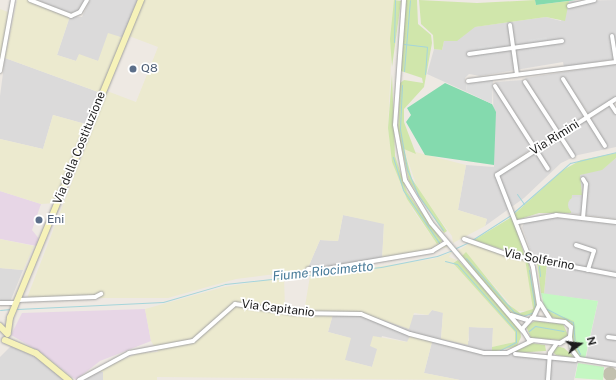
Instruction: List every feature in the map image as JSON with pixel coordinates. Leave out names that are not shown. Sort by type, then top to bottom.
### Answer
[{"type":"main road","name":"Via della Costituzione","points":[[2,342],[8,333],[11,315],[141,0]]},
{"type":"main road","name":"Via della Costituzione","points":[[1,326],[11,315]]},
{"type":"main road","points":[[1,326],[8,333],[15,344]]},
{"type":"main road","points":[[2,342],[15,344],[44,358],[70,380]]},
{"type":"street","points":[[0,71],[13,0]]},
{"type":"street","points":[[30,0],[74,16],[87,0]]},
{"type":"street","points":[[404,0],[395,113],[397,150],[413,197],[450,246],[508,313],[523,333],[532,341],[557,343],[570,337]]},
{"type":"street","points":[[569,6],[594,0]]},
{"type":"street","points":[[510,25],[517,75]]},
{"type":"street","points":[[468,81],[616,61],[612,36]]},
{"type":"street","points":[[469,54],[562,41]]},
{"type":"street","points":[[563,79],[605,146]]},
{"type":"street","points":[[525,82],[573,156]]},
{"type":"street","points":[[495,86],[548,169]]},
{"type":"street","name":"Via Rimini","points":[[518,222],[498,179],[498,174],[616,99]]},
{"type":"street","points":[[610,103],[616,112]]},
{"type":"street","points":[[583,179],[586,184],[583,218]]},
{"type":"street","points":[[533,318],[538,312],[539,300],[531,260],[518,222],[551,216],[616,222]]},
{"type":"street","name":"Via Solferino","points":[[464,239],[531,260],[546,261],[616,275]]},
{"type":"street","points":[[308,269],[326,269],[432,251],[447,242]]},
{"type":"street","points":[[576,245],[594,251],[588,270]]},
{"type":"street","points":[[0,303],[16,303],[101,294]]},
{"type":"street","points":[[539,300],[551,319]]},
{"type":"street","name":"Via Capitanio","points":[[79,380],[129,353],[193,341],[235,304],[295,313],[361,314],[410,334],[484,353],[501,354],[532,341]]},
{"type":"street","points":[[508,313],[528,319],[551,319],[568,323],[572,350],[582,360],[616,365]]},
{"type":"street","points":[[517,348],[528,319]]},
{"type":"street","points":[[608,338],[616,338]]},
{"type":"street","points":[[545,342],[550,354],[548,380]]},
{"type":"street","points":[[550,354],[557,343]]},
{"type":"street","points":[[515,354],[550,354],[576,360]]},
{"type":"shaded area","points":[[17,0],[29,0],[70,16],[57,55],[76,61],[79,54],[98,61],[108,33],[124,38],[101,93],[5,58]]},
{"type":"shaded area","points":[[37,0],[86,0],[78,11],[70,13]]},
{"type":"shaded area","points":[[90,0],[140,0],[124,38],[98,61],[79,55],[76,61],[57,55],[70,16],[82,17]]},
{"type":"shaded area","points":[[144,0],[394,0],[388,128],[392,162],[413,210],[437,244],[442,241],[448,247],[382,261],[384,224],[343,215],[338,241],[320,240],[307,270],[236,279],[168,298],[27,298],[107,91],[136,102],[158,47],[129,36]]},
{"type":"shaded area","points":[[616,0],[616,59],[564,67],[563,62],[480,76],[469,74],[465,78],[467,92],[427,74],[434,49],[442,50],[444,41],[463,36],[474,27],[546,17],[561,21],[569,1]]},
{"type":"shaded area","points":[[0,9],[8,12],[0,70]]},
{"type":"shaded area","points":[[547,37],[548,48],[529,51],[528,40]]},
{"type":"shaded area","points":[[496,45],[498,55],[479,57],[478,47]]},
{"type":"shaded area","points":[[5,58],[101,93],[89,125],[53,115],[43,149],[0,139],[0,96]]},
{"type":"shaded area","points":[[616,64],[616,97],[589,114],[564,78],[561,78],[584,116],[560,132],[525,78]]},
{"type":"shaded area","points":[[493,80],[492,104],[467,92],[466,83]]},
{"type":"shaded area","points":[[523,80],[556,133],[537,147],[495,82]]},
{"type":"shaded area","points":[[493,85],[533,148],[501,169],[503,173],[558,138],[571,157],[574,156],[563,135],[586,120],[607,146],[590,119],[609,106],[616,114],[616,147],[578,155],[561,163],[524,198],[485,226],[487,219],[458,210],[466,165],[494,167]]},
{"type":"shaded area","points":[[53,115],[89,125],[56,203],[41,204],[0,191],[0,139],[43,149]]},
{"type":"shaded area","points":[[404,149],[466,165],[458,210],[487,219],[485,226],[453,243],[452,236],[418,190]]},
{"type":"shaded area","points":[[616,158],[616,219],[571,213],[572,195],[582,195],[580,175],[605,167]]},
{"type":"shaded area","points":[[0,191],[41,204],[32,230],[40,240],[37,246],[0,239]]},
{"type":"shaded area","points":[[576,197],[583,202],[584,205],[579,212],[576,213],[569,208],[568,205],[573,198]]},
{"type":"shaded area","points":[[343,215],[384,223],[382,261],[307,270],[320,240],[338,241]]},
{"type":"shaded area","points":[[550,217],[616,224],[616,367],[585,362],[598,301],[544,294],[547,263],[533,257],[522,227],[525,222]]},
{"type":"shaded area","points":[[0,239],[34,246],[23,270],[0,268]]},
{"type":"shaded area","points":[[474,240],[525,259],[533,304],[531,311],[516,311],[466,253],[462,256],[458,251]]},
{"type":"shaded area","points":[[452,252],[449,257],[457,260],[453,263],[515,331],[515,342],[492,347],[493,328],[469,327],[468,345],[441,339],[443,313],[432,310],[428,315],[414,313],[409,329],[365,314],[333,314],[328,332],[351,338],[345,360],[372,367],[377,349],[370,346],[373,336],[407,342],[411,334],[433,338],[424,373],[460,380],[157,377],[157,380],[103,380],[103,372],[96,370],[139,353],[158,352],[151,341],[145,309],[224,287],[284,277],[285,309],[304,312],[310,276],[433,259]]},
{"type":"shaded area","points":[[0,268],[23,270],[10,302],[0,302]]},
{"type":"shaded area","points":[[145,309],[151,341],[100,361],[76,380],[42,353],[11,335],[22,313]]},
{"type":"shaded area","points":[[432,310],[443,312],[441,339],[469,341],[468,327],[493,328],[492,352],[511,349],[513,353],[575,358],[578,361],[574,380],[460,380],[424,373],[433,338],[408,342],[382,336],[372,367],[344,360],[350,338],[328,332],[333,314],[428,315]]},
{"type":"shaded area","points":[[11,346],[37,358],[66,380],[0,380],[0,357]]},
{"type":"shaded area","points":[[610,367],[615,369],[617,374],[615,379],[610,381],[605,379],[603,374],[605,369]]},
{"type":"shaded area","points":[[96,370],[104,372],[103,380],[81,380]]},
{"type":"green space","points":[[394,0],[401,1],[392,67],[390,39]]},
{"type":"green space","points":[[406,0],[417,0],[418,24],[431,35],[432,43],[424,87],[404,109],[404,122],[416,154],[404,149],[412,179],[447,231],[444,233],[409,181],[398,131],[400,83],[404,80],[423,83],[422,78],[401,71]]},
{"type":"green space","points":[[419,0],[477,3],[535,0],[536,5],[569,1],[565,21],[546,17],[475,27],[457,41],[444,41],[442,50],[434,49],[433,35],[421,24]]},
{"type":"green space","points":[[535,0],[576,0],[536,5]]},
{"type":"green space","points":[[392,74],[395,156],[407,192],[442,241],[437,244],[407,199],[392,162],[388,128]]},
{"type":"green space","points":[[445,83],[492,104],[496,112],[494,165],[425,155],[406,122],[411,115],[407,108]]},
{"type":"green space","points":[[616,153],[616,158],[602,170],[580,175],[582,195],[572,195],[571,213],[539,213],[514,221],[525,257],[474,240],[510,218],[563,170],[581,160]]},
{"type":"green space","points":[[466,252],[508,304],[520,313],[533,309],[525,259],[528,260],[537,307],[533,315],[517,316],[506,308],[462,256]]},
{"type":"green space","points":[[458,260],[520,329],[521,337],[517,346],[492,352],[492,347],[515,342],[515,332],[453,263]]},
{"type":"green space","points":[[537,262],[547,262],[544,294],[541,293]]},
{"type":"green space","points":[[541,293],[598,301],[585,359],[578,356],[574,321],[545,310]]},
{"type":"green space","points":[[548,308],[553,313],[571,317],[577,324],[578,356],[573,348],[571,323],[549,316],[545,310]]},
{"type":"green space","points":[[535,321],[563,324],[568,335],[562,340],[531,338],[526,326]]},
{"type":"green space","points":[[531,343],[545,345],[546,351],[513,353]]},
{"type":"green space","points":[[556,346],[564,348],[575,358],[556,355],[553,352]]},
{"type":"green space","points":[[578,363],[604,367],[603,380],[575,378]]},
{"type":"waterway","points":[[394,42],[395,0]]},
{"type":"waterway","points":[[404,71],[410,0]]},
{"type":"waterway","points":[[404,44],[427,47],[425,74]]},
{"type":"waterway","points":[[402,85],[400,129],[407,169],[418,195],[443,230]]},
{"type":"waterway","name":"Fiume Riocimetto","points":[[513,213],[570,163],[616,152]]},
{"type":"waterway","points":[[393,157],[403,190],[440,244]]},
{"type":"waterway","points":[[517,194],[524,204]]},
{"type":"waterway","name":"Fiume Riocimetto","points":[[472,240],[511,215]]},
{"type":"waterway","name":"Fiume Riocimetto","points":[[456,248],[469,242]]},
{"type":"waterway","name":"Fiume Riocimetto","points":[[17,309],[163,302],[225,284],[381,267],[437,256],[453,250]]},
{"type":"waterway","points":[[466,258],[514,312],[523,316],[534,312]]},
{"type":"waterway","points":[[445,261],[457,264],[516,331],[516,342],[500,350]]},
{"type":"waterway","points":[[539,266],[540,276]]},
{"type":"waterway","points":[[529,270],[535,309]]},
{"type":"waterway","name":"Fiume Riocimetto","points":[[0,310],[11,309]]},
{"type":"waterway","points":[[547,309],[573,322],[575,344],[580,354]]},
{"type":"waterway","points":[[529,331],[535,326],[564,331]]},
{"type":"place","name":"Q8","points":[[133,69]]},
{"type":"place","name":"Eni","points":[[39,220]]}]
